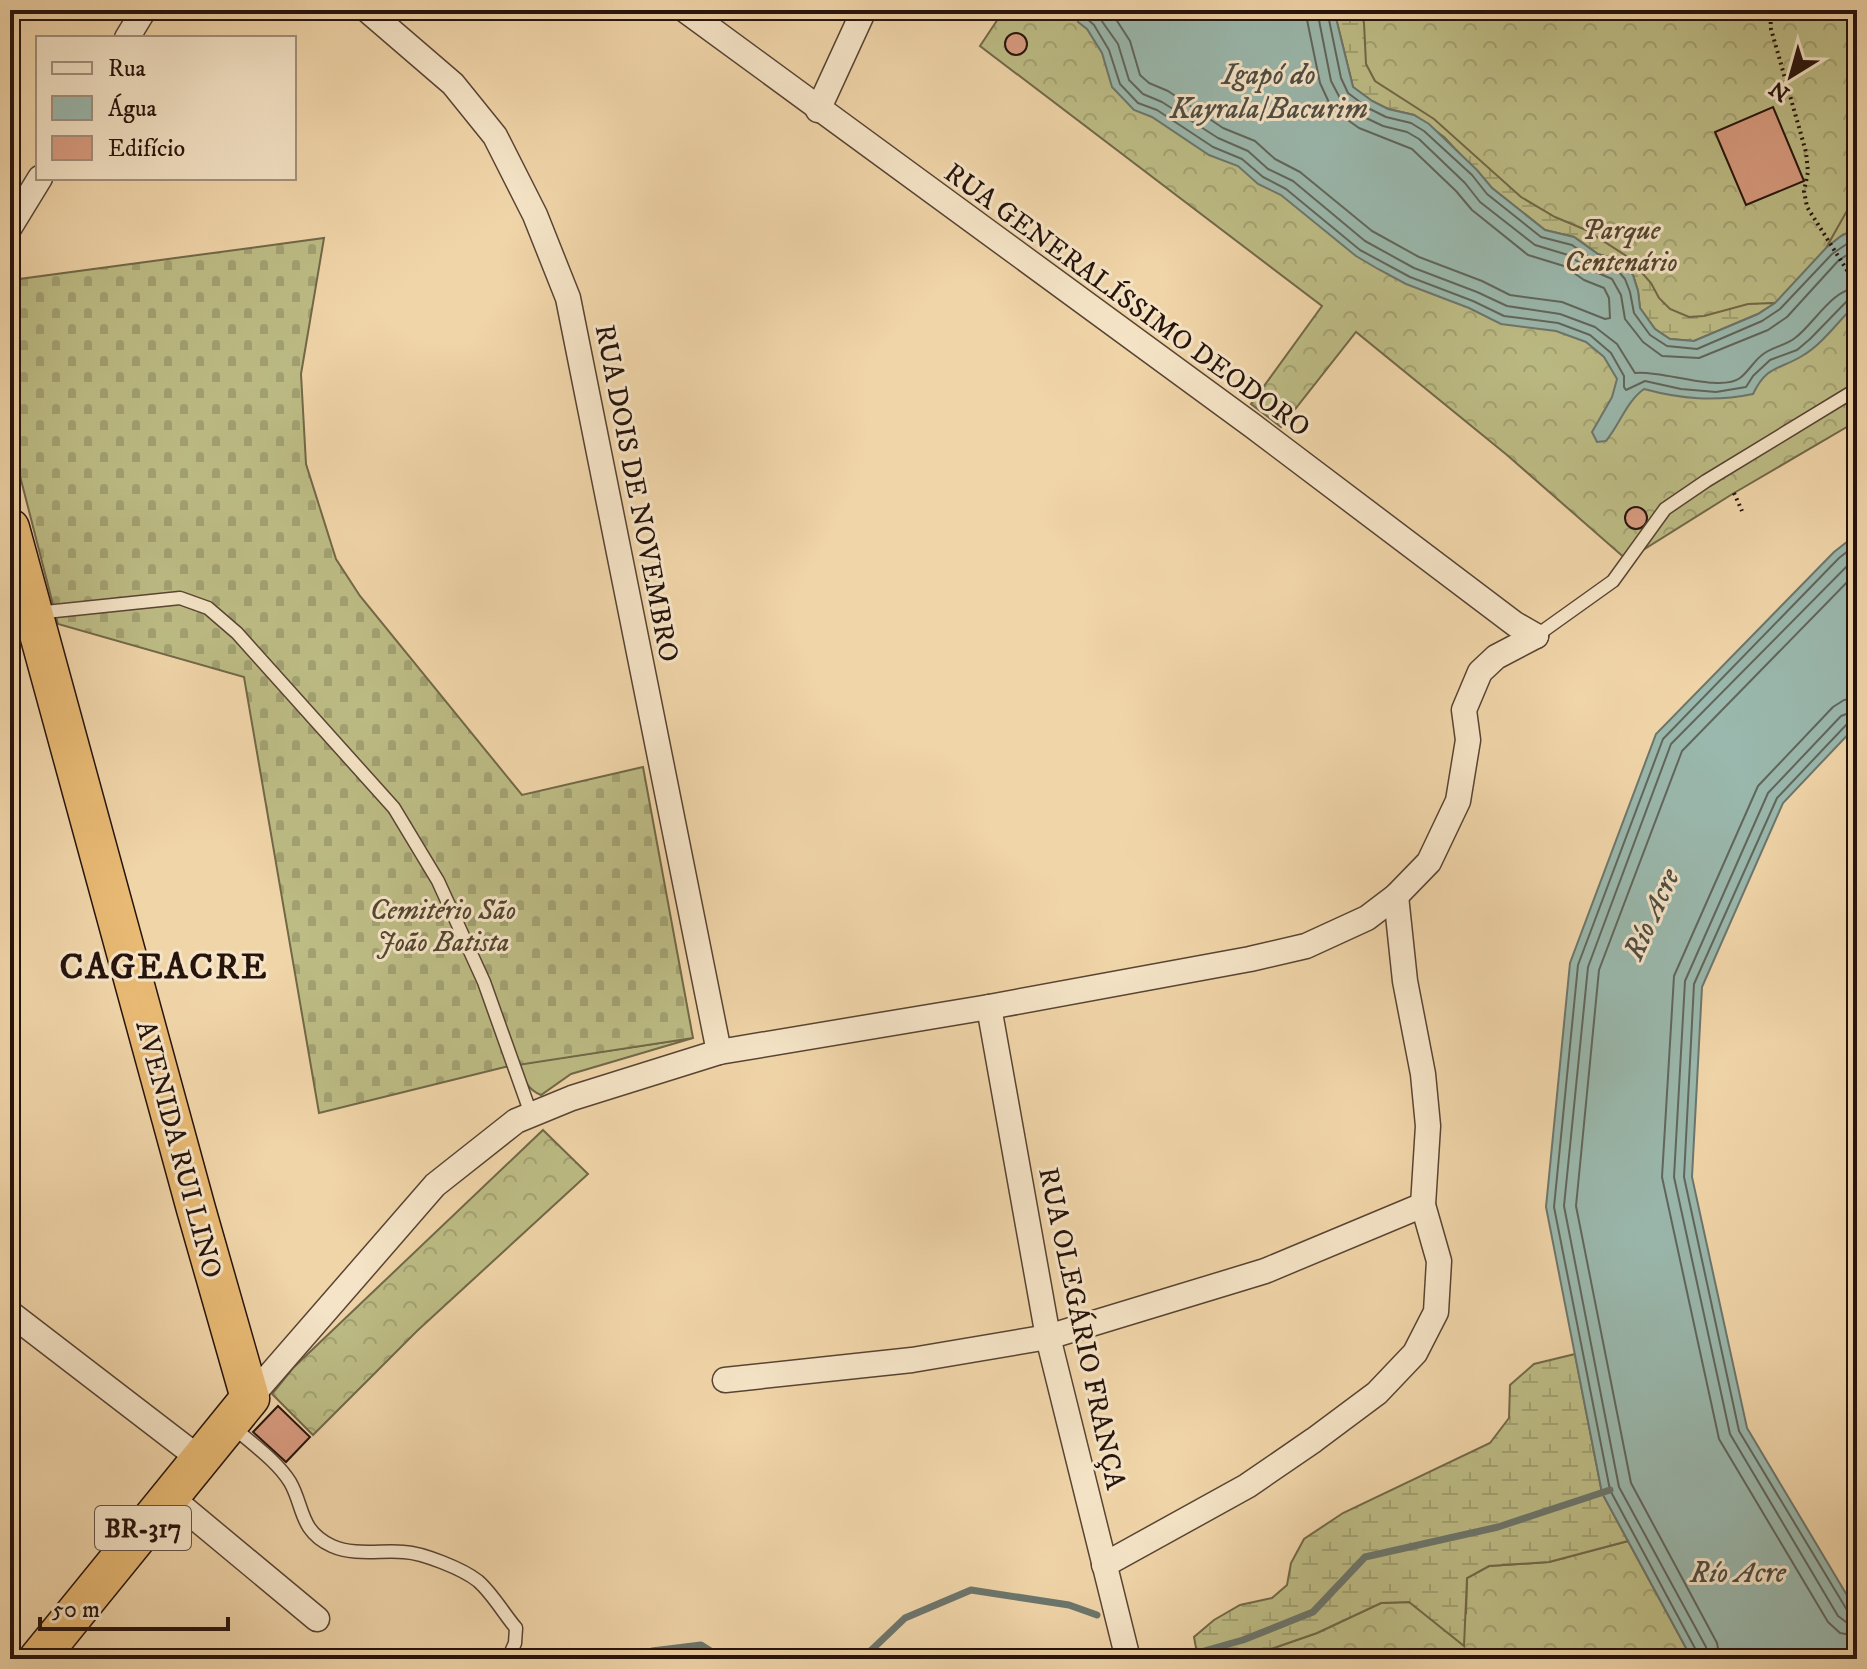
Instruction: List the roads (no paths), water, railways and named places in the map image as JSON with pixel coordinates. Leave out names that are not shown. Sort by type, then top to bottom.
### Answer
[{"type":"highway","name":"AVENIDA RUI LINO","points":[[10,528],[240,1410]]},
{"type":"highway","name":"BR-317","points":[[38,1659],[240,1410]]},
{"type":"street","points":[[128,36],[144,10]]},
{"type":"street","name":"RUA DOIS DE NOVEMBRO","points":[[367,10],[453,84],[495,136],[535,215],[568,298],[719,1052]]},
{"type":"street","name":"RUA GENERALÍSSIMO DEODORO","points":[[685,10],[1253,426],[1515,624],[1536,636]]},
{"type":"street","points":[[818,110],[864,10]]},
{"type":"street","points":[[10,227],[39,180]]},
{"type":"street","points":[[240,1410],[435,1185],[516,1121],[531,1114],[719,1052],[1250,959],[1306,946],[1367,918],[1396,896],[1429,862],[1458,801],[1468,740],[1464,710],[1480,672],[1496,657],[1536,636]]},
{"type":"street","points":[[1104,1565],[1247,1486],[1377,1393],[1415,1353],[1436,1312],[1439,1261],[1423,1205],[1428,1126],[1423,1074],[1405,981],[1396,896]]},
{"type":"street","name":"RUA OLEGÁRIO FRANÇA","points":[[989,1007],[1048,1337],[1128,1659]]},
{"type":"street","points":[[725,1380],[912,1360],[1048,1337],[1265,1271],[1423,1205]]},
{"type":"street","points":[[10,1313],[200,1459]]},
{"type":"street","points":[[169,1496],[317,1619]]},
{"type":"lane","points":[[1536,636],[1613,581],[1665,509],[1854,391]]},
{"type":"lane","points":[[33,613],[180,598],[208,608],[237,633],[394,808],[438,881],[471,953],[531,1114]]},
{"type":"lane","points":[[240,1410],[291,1483],[302,1518],[318,1537],[333,1547],[356,1552],[408,1552],[443,1563],[478,1581],[516,1628],[515,1643],[508,1659]]},
{"type":"water","name":"Igapó do Kayrala/Bacurim","points":[[1076,10],[1334,10],[1353,87],[1388,109],[1414,115],[1429,124],[1492,188],[1545,230],[1574,237],[1598,254],[1624,265],[1633,275],[1640,308],[1655,329],[1670,339],[1694,341],[1758,314],[1775,303],[1826,248],[1857,228],[1857,303],[1810,351],[1763,378],[1753,394],[1698,398],[1644,389],[1632,400],[1606,441],[1597,442],[1592,432],[1612,397],[1617,379],[1604,357],[1586,342],[1556,331],[1501,324],[1406,284],[1356,256],[1281,195],[1258,184],[1238,166],[1209,155],[1152,117],[1134,110],[1112,87],[1102,53],[1087,29],[1078,22]]},
{"type":"water","name":"Río Acre","points":[[1857,534],[1857,725],[1783,803],[1702,987],[1692,1177],[1747,1428],[1857,1612],[1857,1659],[1692,1659],[1602,1493],[1546,1207],[1570,963],[1656,734],[1834,552]]},
{"type":"waterway","points":[[1197,1653],[1243,1640],[1313,1612],[1365,1557],[1498,1527],[1610,1490]]},
{"type":"waterway","points":[[862,1659],[905,1618],[971,1590],[1069,1605],[1097,1615]]},
{"type":"waterway","points":[[647,1659],[652,1651],[701,1645],[723,1659]]},
{"type":"district","name":"CAGEACRE","points":[[164,965]]},
{"type":"park label","name":"Parque Centenário","points":[[1621,245]]},
{"type":"park label","name":"Cemitério São João Batista","points":[[443,925]]}]
